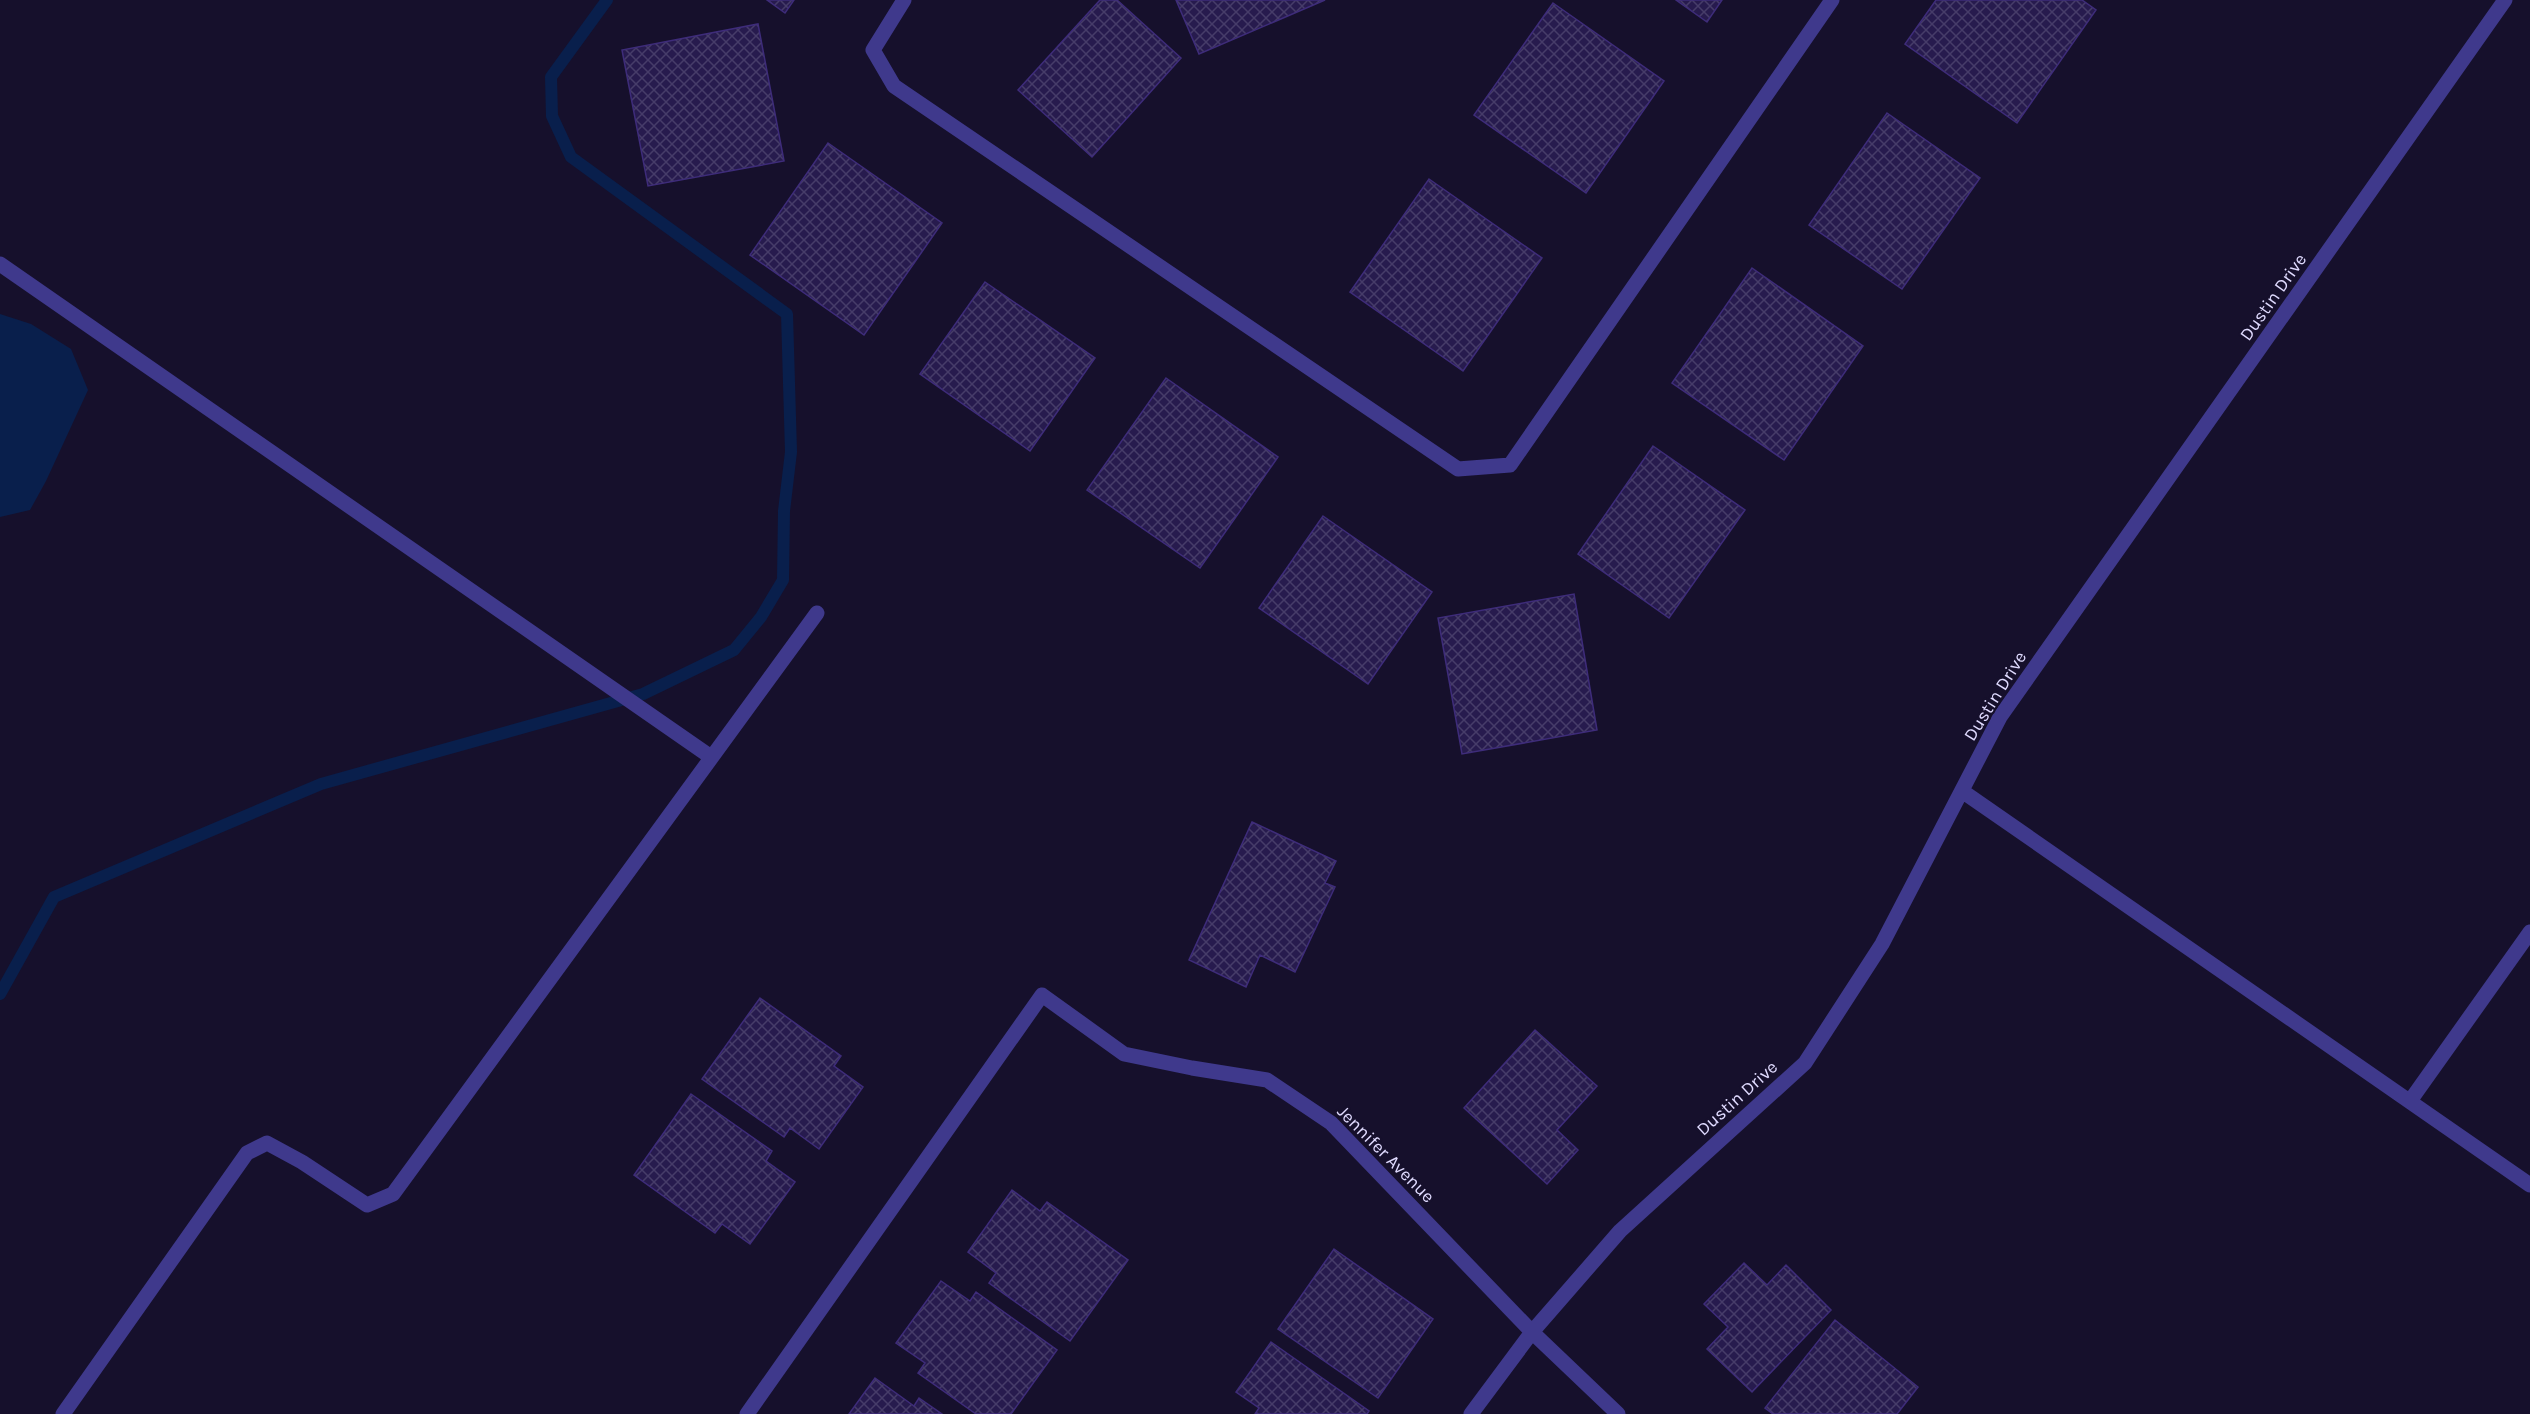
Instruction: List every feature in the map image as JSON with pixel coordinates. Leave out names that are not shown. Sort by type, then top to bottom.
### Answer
[{"type":"street","points":[[904,0],[873,50],[894,86],[1458,470],[1510,465],[1832,0]]},
{"type":"street","name":"Dustin Drive","points":[[1471,1414],[1532,1332],[1620,1232],[1805,1063],[1882,945],[2000,717],[2505,0]]},
{"type":"street","points":[[0,264],[711,757]]},
{"type":"street","points":[[63,1414],[247,1153],[267,1143],[302,1162],[367,1205],[393,1194],[818,613]]},
{"type":"street","points":[[1962,791],[2530,1185]]},
{"type":"street","points":[[2410,1101],[2530,932]]},
{"type":"street","name":"Jennifer Avenue","points":[[747,1414],[1042,995],[1124,1054],[1267,1080],[1331,1123],[1532,1332],[1618,1414]]},
{"type":"water","points":[[0,314],[31,324],[71,349],[88,390],[30,510],[0,517]]},
{"type":"building","points":[[767,0],[794,0],[785,13]]},
{"type":"building","points":[[1100,0],[1117,0],[1181,58],[1092,157],[1018,90]]},
{"type":"building","points":[[1176,0],[1325,0],[1199,54]]},
{"type":"building","points":[[1676,0],[1722,0],[1707,22]]},
{"type":"building","points":[[1936,0],[2082,0],[2096,10],[2017,123],[1905,44]]},
{"type":"building","points":[[1553,3],[1664,81],[1586,193],[1474,115]]},
{"type":"building","points":[[758,24],[784,161],[648,186],[622,50]]},
{"type":"building","points":[[1887,113],[1980,178],[1902,289],[1809,225]]},
{"type":"building","points":[[828,143],[942,223],[864,335],[750,255]]},
{"type":"building","points":[[1429,179],[1542,258],[1463,371],[1350,292]]},
{"type":"building","points":[[1752,268],[1863,346],[1784,460],[1672,383]]},
{"type":"building","points":[[985,282],[1095,358],[1030,451],[920,374]]},
{"type":"building","points":[[1166,378],[1278,457],[1200,568],[1087,490]]},
{"type":"building","points":[[1653,446],[1745,510],[1669,618],[1578,554]]},
{"type":"building","points":[[1323,516],[1432,592],[1368,684],[1259,608]]},
{"type":"building","points":[[1574,594],[1597,730],[1462,754],[1438,618]]},
{"type":"building","points":[[1252,822],[1336,861],[1325,883],[1335,887],[1295,972],[1260,955],[1246,987],[1189,960]]},
{"type":"building","points":[[760,998],[841,1056],[834,1066],[863,1087],[819,1149],[790,1128],[784,1137],[702,1079]]},
{"type":"building","points":[[1535,1030],[1597,1086],[1557,1130],[1578,1150],[1547,1184],[1464,1108]]},
{"type":"building","points":[[691,1094],[772,1151],[766,1161],[795,1182],[750,1244],[722,1224],[715,1233],[634,1175]]},
{"type":"building","points":[[1012,1190],[1040,1211],[1047,1202],[1128,1260],[1070,1341],[989,1283],[996,1273],[968,1252]]},
{"type":"building","points":[[1334,1249],[1433,1319],[1378,1398],[1278,1329]]},
{"type":"building","points":[[1744,1263],[1767,1285],[1786,1265],[1831,1310],[1752,1392],[1707,1349],[1728,1327],[1704,1304]]},
{"type":"building","points":[[941,1281],[970,1301],[976,1292],[1057,1350],[1011,1414],[976,1414],[918,1373],[925,1363],[896,1343]]},
{"type":"building","points":[[1835,1320],[1918,1387],[1897,1414],[1773,1414],[1765,1408]]},
{"type":"building","points":[[1271,1342],[1369,1411],[1367,1414],[1255,1414],[1259,1408],[1236,1392]]},
{"type":"building","points":[[875,1378],[914,1406],[919,1398],[942,1414],[849,1414]]},
{"type":"waterway","points":[[0,994],[54,897],[321,784],[643,694],[734,650],[761,617],[783,580],[784,511],[791,452],[787,314],[571,157],[552,116],[551,77],[607,0]]}]
